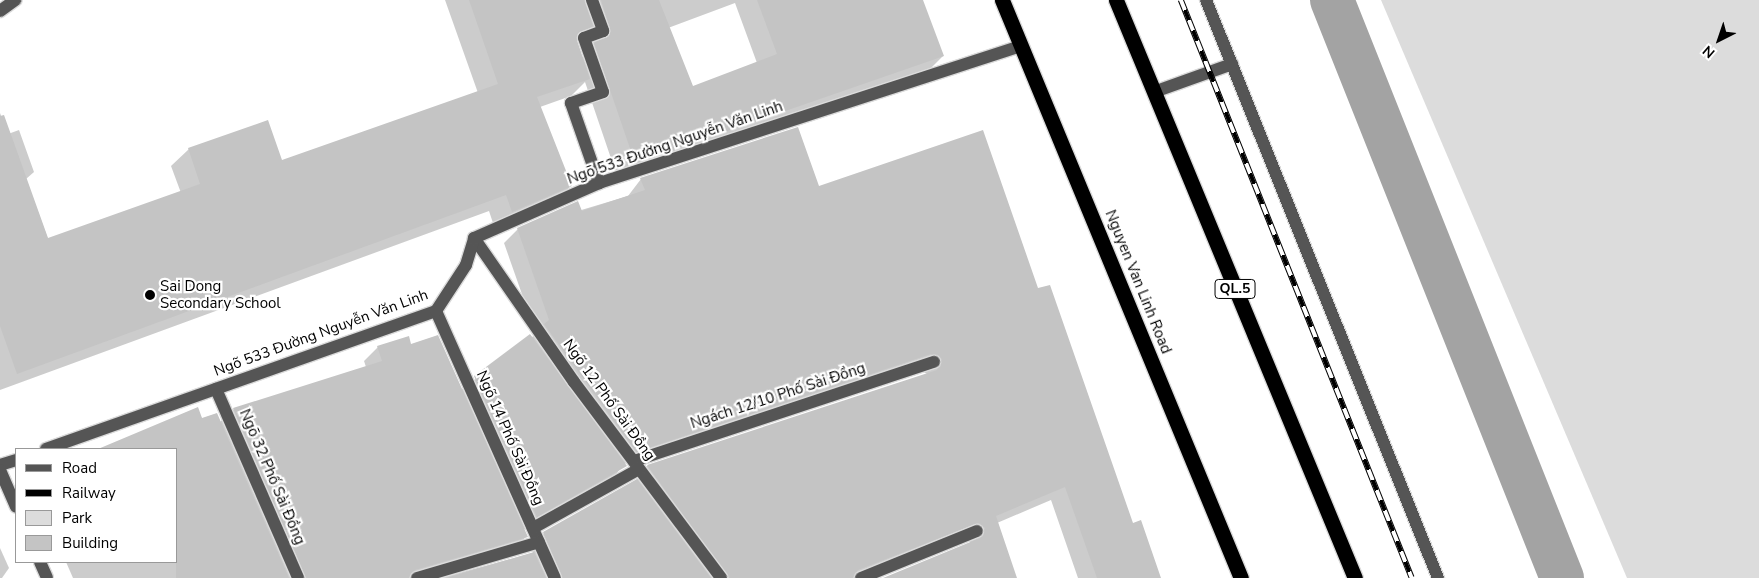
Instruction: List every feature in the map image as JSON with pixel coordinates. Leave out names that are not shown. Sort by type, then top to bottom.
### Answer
[{"type":"highway","name":"Nguyen Van Linh Road","points":[[1002,0],[1241,578]]},
{"type":"highway","name":"QL.5","points":[[1116,0],[1355,578]]},
{"type":"street","points":[[0,10],[15,0]]},
{"type":"street","points":[[592,0],[603,31],[584,38],[604,92],[571,103],[599,183]]},
{"type":"street","points":[[1206,0],[1438,578]]},
{"type":"street","name":"Ngõ 533 Đường Nguyễn Văn Linh","points":[[49,448],[436,311],[466,265],[474,238],[599,183],[1021,46]]},
{"type":"street","points":[[1154,92],[1232,64]]},
{"type":"street","name":"Ngõ 12 Phố Sài Đồng","points":[[474,238],[636,465],[722,578]]},
{"type":"street","name":"Ngõ 14 Phố Sài Đồng","points":[[436,311],[555,578]]},
{"type":"street","name":"Ngách 12/10 Phố Sài Đồng","points":[[533,528],[636,465],[934,362]]},
{"type":"street","name":"Ngõ 32 Phố Sài Đồng","points":[[216,389],[298,578]]},
{"type":"street","points":[[0,465],[15,460]]},
{"type":"street","points":[[0,470],[15,505]]},
{"type":"street","points":[[861,578],[977,532]]},
{"type":"street","points":[[417,578],[539,542]]},
{"type":"street","points":[[40,563],[47,578]]},
{"type":"green space","points":[[1381,0],[1759,0],[1759,578],[1627,578]]},
{"type":"building","points":[[469,0],[584,0],[593,26],[576,37],[590,79],[537,97],[572,186],[512,212],[506,195],[17,374],[0,326],[0,116],[4,115],[48,238],[200,184],[188,148],[268,120],[282,160],[498,84]]},
{"type":"building","points":[[601,0],[659,0],[693,86],[777,54],[757,0],[923,0],[944,56],[635,163],[594,43],[611,32]]},
{"type":"building","points":[[798,127],[819,186],[983,130],[1038,288],[1050,285],[1133,523],[1141,520],[1161,578],[1097,578],[1065,487],[996,516],[1017,578],[883,578],[980,538],[985,528],[978,523],[858,570],[853,578],[729,578],[647,465],[937,370],[942,359],[931,354],[636,452],[544,324],[549,320],[517,228],[578,201],[582,211],[645,190],[640,178]]},
{"type":"building","points":[[530,334],[627,466],[537,517],[474,376]]},
{"type":"building","points":[[438,335],[528,537],[415,570],[409,578],[306,578],[233,408],[382,361],[377,346],[409,336],[411,344]]},
{"type":"building","points":[[198,407],[202,418],[217,413],[289,578],[176,578],[176,563],[178,563],[178,448],[100,448]]},
{"type":"building","points":[[637,479],[711,578],[563,578],[543,532]]},
{"type":"building","points":[[534,552],[546,578],[446,578]]},
{"type":"waterway","points":[[1332,0],[1562,578]]},
{"type":"railway","points":[[1181,0],[1412,578]]},
{"type":"place","name":"Sai Dong Secondary School","points":[[150,295]]}]
